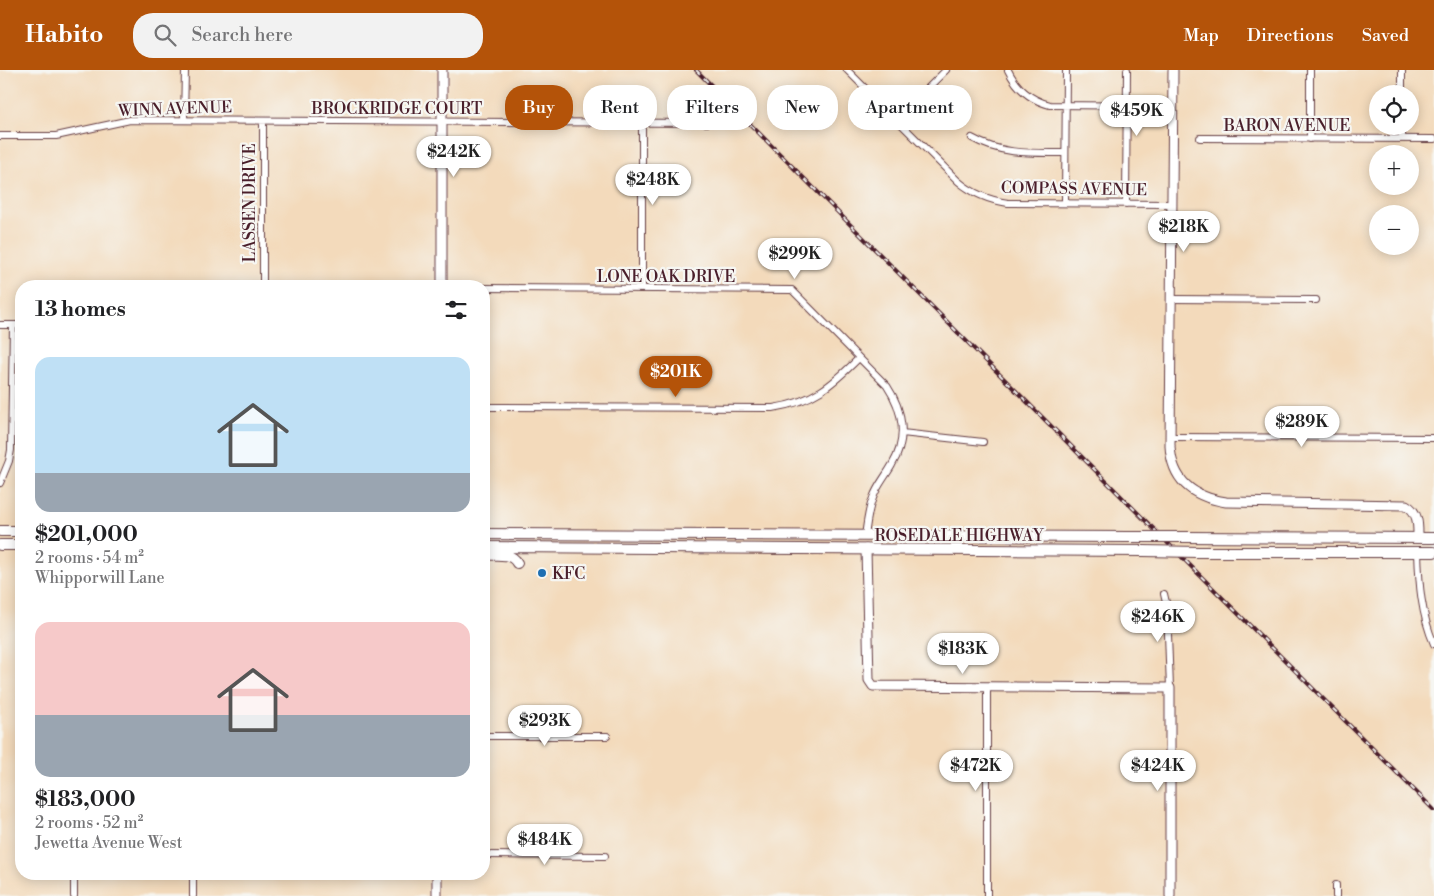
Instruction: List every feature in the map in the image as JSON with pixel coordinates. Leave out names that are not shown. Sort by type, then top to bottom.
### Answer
[{"type":"main road","points":[[0,531],[15,531]]},
{"type":"main road","name":"ROSEDALE HIGHWAY","points":[[490,534],[1434,538]]},
{"type":"main road","points":[[571,548],[587,541],[650,540],[670,535]]},
{"type":"main road","points":[[773,549],[791,544],[855,544],[859,543],[865,536]]},
{"type":"main road","points":[[866,549],[870,544],[876,542],[986,542],[1017,537]]},
{"type":"main road","points":[[1281,552],[1307,546],[1404,546],[1415,542],[1418,538]]},
{"type":"main road","points":[[1418,552],[1424,544],[1434,544]]},
{"type":"main road","points":[[0,545],[15,545]]},
{"type":"main road","name":"ROSEDALE HIGHWAY","points":[[490,547],[1434,552]]},
{"type":"main road","points":[[490,555],[510,556],[515,558],[517,563]]},
{"type":"street","points":[[184,120],[185,70]]},
{"type":"street","points":[[442,70],[442,280]]},
{"type":"street","points":[[931,85],[946,70]]},
{"type":"street","points":[[1008,70],[1018,86],[1032,98],[1050,105],[1172,106]]},
{"type":"street","points":[[1065,203],[1066,70]]},
{"type":"street","points":[[1126,204],[1127,70]]},
{"type":"street","points":[[1172,70],[1170,454],[1178,475],[1188,487],[1206,498],[1226,502],[1403,505],[1410,507],[1415,513],[1418,538]]},
{"type":"street","points":[[1310,70],[1310,139]]},
{"type":"street","points":[[1402,70],[1402,85]]},
{"type":"street","name":"COMPASS AVENUE","points":[[849,71],[862,85]]},
{"type":"street","name":"WINN AVENUE","points":[[0,136],[56,136],[130,120],[263,121]]},
{"type":"street","name":"BROCKRIDGE COURT","points":[[263,121],[583,123]]},
{"type":"street","name":"LASSEN DRIVE","points":[[263,121],[263,280]]},
{"type":"street","points":[[642,130],[642,289]]},
{"type":"street","name":"COMPASS AVENUE","points":[[906,130],[958,181],[975,194],[997,201],[1008,203],[1172,204]]},
{"type":"street","points":[[972,138],[981,144],[1003,151],[1065,153]]},
{"type":"street","name":"BARON AVENUE","points":[[1200,138],[1434,139]]},
{"type":"street","name":"LONE OAK DRIVE","points":[[490,288],[792,290],[882,380],[892,394],[900,414],[902,433],[897,455],[873,497],[865,536]]},
{"type":"street","points":[[1172,299],[1316,300]]},
{"type":"street","points":[[0,324],[13,325],[12,450],[8,466],[0,483]]},
{"type":"street","points":[[490,407],[773,408],[794,404],[815,396],[836,381],[859,358]]},
{"type":"street","points":[[902,433],[983,442]]},
{"type":"street","points":[[1170,437],[1434,438]]},
{"type":"street","points":[[866,549],[870,680],[873,686],[1170,688]]},
{"type":"street","points":[[1418,552],[1421,602],[1425,620],[1434,644]]},
{"type":"street","points":[[1164,594],[1167,607],[1170,688],[1170,896]]},
{"type":"street","points":[[986,896],[987,688]]},
{"type":"street","points":[[490,736],[607,736]]},
{"type":"street","points":[[490,855],[605,856]]},
{"type":"street","points":[[74,880],[74,896]]},
{"type":"street","points":[[193,880],[193,896]]},
{"type":"street","points":[[437,880],[437,896]]},
{"type":"street","points":[[1336,885],[1336,896]]},
{"type":"railway","points":[[696,70],[1434,810]]},
{"type":"place","name":"KFC","points":[[542,573]]}]
